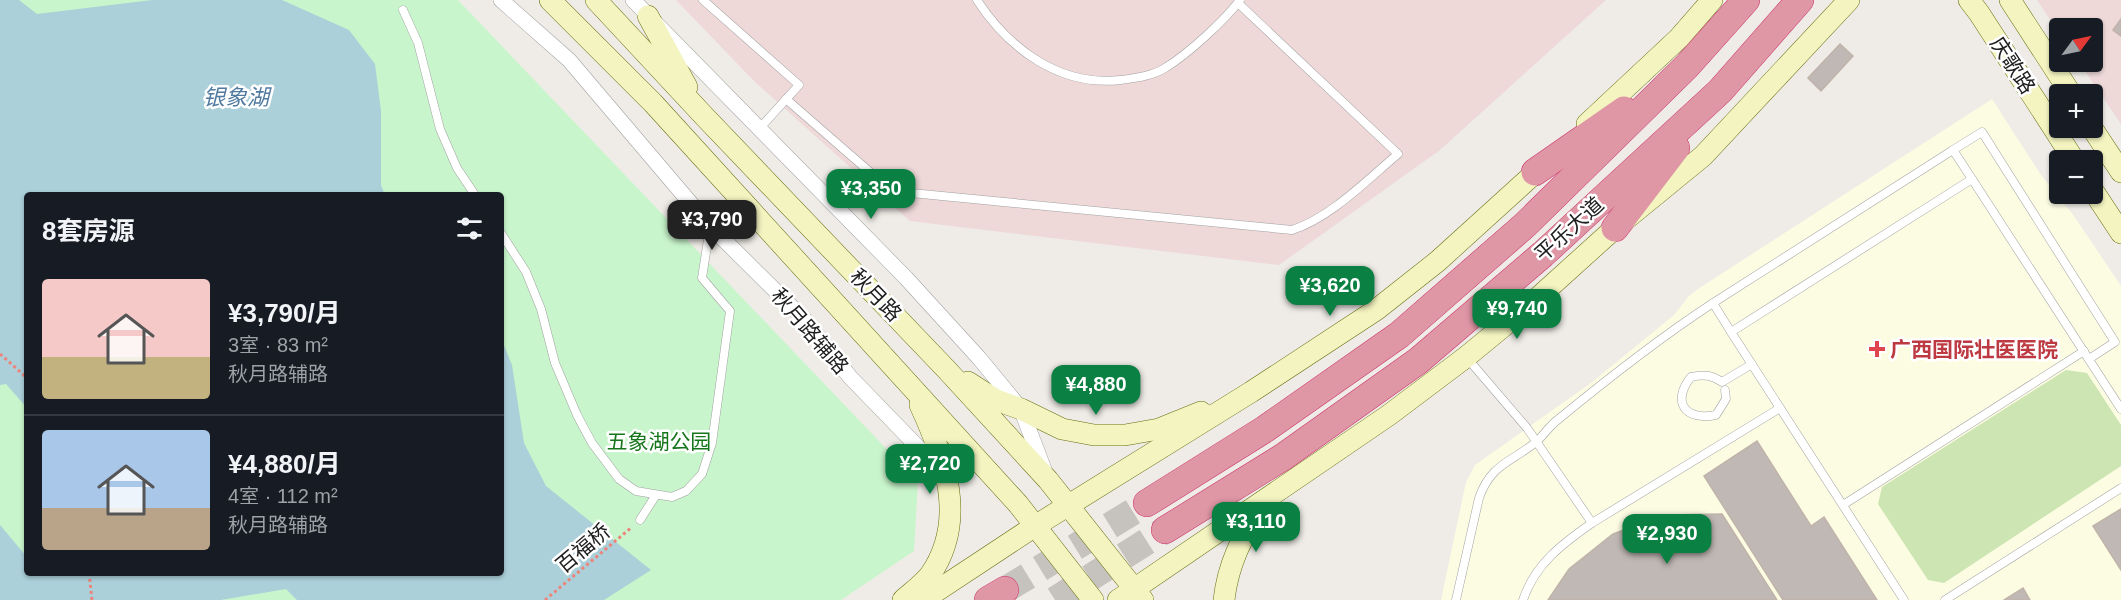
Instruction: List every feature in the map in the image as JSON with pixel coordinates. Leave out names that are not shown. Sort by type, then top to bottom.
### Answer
[{"type":"highway","name":"平乐大道","points":[[1147,503],[1265,429],[1399,335],[1525,225],[1686,66],[1746,0]]},
{"type":"highway","name":"平乐大道","points":[[1165,530],[1283,457],[1418,361],[1543,254],[1720,91],[1800,0]]},
{"type":"highway","points":[[1535,172],[1686,66]]},
{"type":"highway","points":[[1615,228],[1720,91]]},
{"type":"main road","name":"秋月路","points":[[550,0],[653,103],[1018,504],[1093,600]]},
{"type":"main road","name":"秋月路","points":[[596,0],[946,369],[1048,480],[1132,597]]},
{"type":"main road","points":[[923,600],[1035,526],[1251,392],[1376,310],[1438,261],[1535,172],[1679,38],[1713,0]]},
{"type":"main road","points":[[1132,597],[1389,415],[1466,357],[1532,303],[1615,228],[1704,156],[1849,0]]},
{"type":"main road","points":[[1974,7],[2000,0]]},
{"type":"main road","name":"庆歌路","points":[[2010,0],[2065,84]]},
{"type":"main road","name":"庆歌路","points":[[1974,7],[2067,150]]},
{"type":"main road","points":[[648,16],[704,116]]},
{"type":"main road","points":[[2099,138],[2118,165]]},
{"type":"main road","points":[[2102,204],[2121,233]]},
{"type":"main road","points":[[946,369],[996,399],[1021,408],[1062,429],[1094,435],[1125,435],[1159,429],[1251,392]]},
{"type":"main road","points":[[903,600],[929,575],[945,545],[951,507],[948,477],[935,437],[912,388]]},
{"type":"main road","points":[[1224,600],[1231,565],[1240,541],[1266,500]]},
{"type":"street","name":"秋月路辅路","points":[[501,0],[569,60],[710,225],[804,319],[850,377],[948,477]]},
{"type":"street","points":[[633,0],[906,278],[979,358],[1021,408],[1048,480]]},
{"type":"lane","points":[[703,0],[799,85],[759,129]]},
{"type":"lane","points":[[786,99],[886,186],[901,192],[1292,230],[1309,225],[1323,216],[1398,154],[1239,2],[1198,41],[1165,68],[1140,78],[1103,82],[1068,76],[1043,65],[1016,46],[990,20],[976,0]]},
{"type":"lane","points":[[403,10],[418,43],[440,129],[457,168],[473,192]]},
{"type":"lane","points":[[1456,600],[1479,498],[1484,482],[1497,468],[1536,441],[1553,424],[1664,335],[1982,132],[2115,342],[2089,359]]},
{"type":"lane","points":[[1953,150],[2121,409]]},
{"type":"lane","points":[[1731,332],[1972,179]]},
{"type":"lane","points":[[504,238],[526,272],[541,309],[555,363],[577,415],[592,443],[619,479],[636,491],[672,498],[686,490],[702,474],[712,443],[730,310],[702,278],[710,225]]},
{"type":"lane","points":[[1713,303],[1904,600]]},
{"type":"lane","points":[[1843,505],[2084,351]]},
{"type":"lane","points":[[1466,357],[1527,428],[1592,523]]},
{"type":"lane","points":[[1725,390],[1726,399],[1716,415],[1693,416],[1684,408],[1681,397],[1683,387],[1691,376],[1704,374],[1714,376],[1722,382],[1752,364]]},
{"type":"lane","points":[[1523,600],[1544,561],[1566,542],[1592,523],[1780,408]]},
{"type":"lane","points":[[1945,600],[2121,488]]},
{"type":"lane","points":[[640,520],[656,495]]},
{"type":"path","points":[[0,354],[24,375]]},
{"type":"path","name":"百福桥","points":[[545,600],[640,520]]},
{"type":"path","points":[[89,576],[92,600]]},
{"type":"shaded area","points":[[676,0],[1606,0],[1440,150],[1279,265],[910,221],[754,81]]},
{"type":"shaded area","points":[[2037,0],[2121,0],[2121,124],[2103,97],[2103,84],[2094,84],[2086,72],[2103,72],[2103,18],[2049,18]]},
{"type":"shaded area","name":"广西国际壮医医院","points":[[1992,99],[2049,185],[2049,204],[2064,204],[2121,286],[2121,600],[1441,600],[1466,482],[1475,465],[1591,383],[1674,315],[1688,297]]},
{"type":"green space","name":"五象湖公园","points":[[0,0],[458,0],[918,482],[914,551],[841,600],[0,600]]},
{"type":"green space","points":[[2066,370],[2087,373],[2121,425],[2121,466],[1944,583],[1928,580],[1878,504],[1882,487]]},
{"type":"water","name":"银象湖","points":[[0,0],[19,0],[37,14],[152,0],[282,0],[349,30],[375,64],[381,111],[381,185],[384,192],[24,192],[24,405],[6,384],[0,385]]},
{"type":"water","points":[[504,345],[512,365],[524,443],[546,486],[651,570],[604,600],[297,600],[286,589],[221,600],[0,600],[0,525],[24,553],[24,576],[504,576]]},
{"type":"building","points":[[2121,19],[2121,36],[2113,30]]},
{"type":"building","points":[[1840,44],[1853,56],[1821,91],[1808,78]]},
{"type":"building","points":[[1757,441],[1811,526],[1824,517],[1877,600],[1783,600],[1704,476]]},
{"type":"building","points":[[2121,509],[2121,570],[2093,526]]},
{"type":"building","points":[[1722,514],[1777,600],[1548,600],[1569,569],[1613,534],[1666,515]]},
{"type":"building","points":[[2023,588],[2030,600],[2004,600]]},
{"type":"tunnel","points":[[1005,590],[1147,503]]},
{"type":"tunnel","points":[[1055,600],[1165,530]]},
{"type":"place","name":"广西国际壮医医院","points":[[1877,349]]}]
